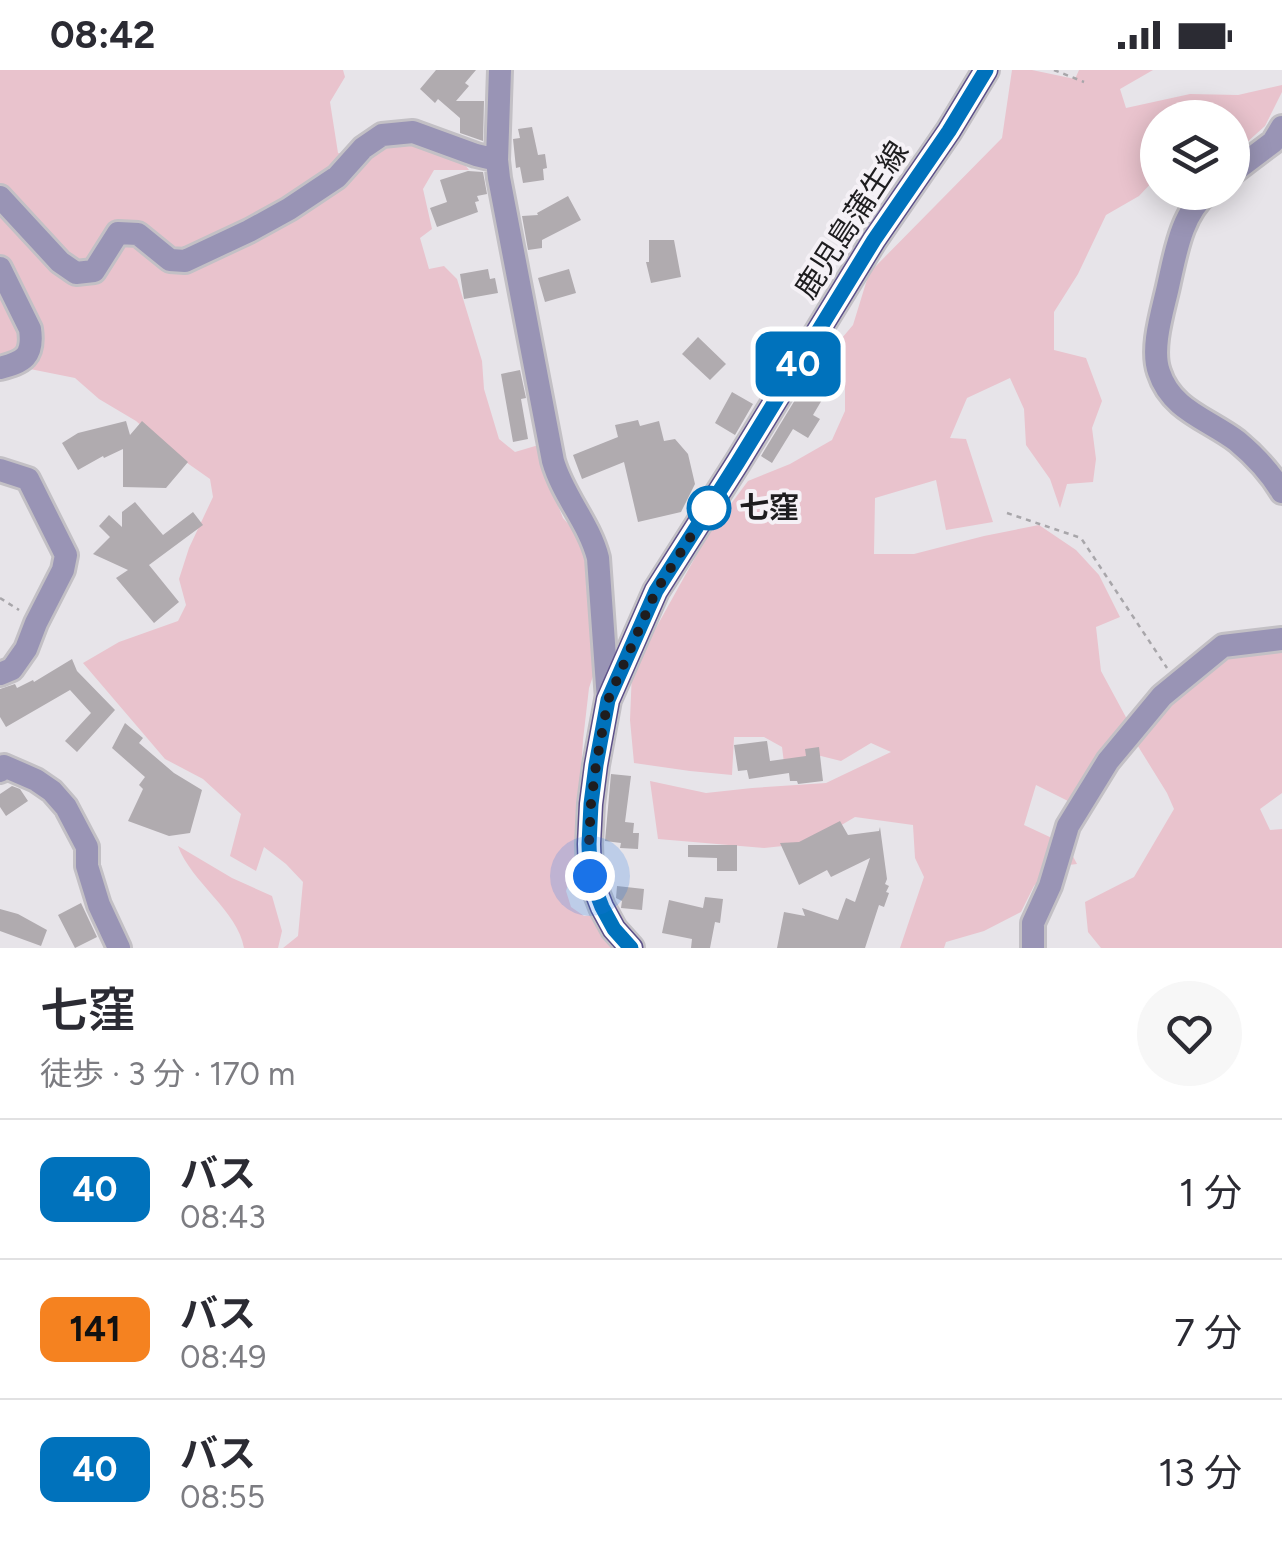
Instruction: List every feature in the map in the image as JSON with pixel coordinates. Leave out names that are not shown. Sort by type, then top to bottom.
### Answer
[{"type":"main road","name":"鹿児島蒲生線","points":[[631,948],[614,929],[590,876],[591,804],[608,700],[656,591],[874,240],[986,70]]},
{"type":"street","points":[[500,70],[497,160],[508,230],[553,462],[593,538],[598,558],[608,700]]},
{"type":"street","points":[[1250,159],[1272,142],[1282,128]]},
{"type":"street","points":[[0,197],[60,262],[76,273],[94,272],[118,233],[138,234],[170,260],[185,262],[249,232],[336,177],[363,148],[382,135],[413,132],[497,160]]},
{"type":"street","points":[[1193,210],[1178,238],[1157,338],[1158,371],[1176,402],[1236,440],[1271,472],[1282,492]]},
{"type":"street","points":[[0,268],[32,340],[27,355],[16,365],[0,368]]},
{"type":"street","points":[[0,470],[28,479],[66,555],[26,649],[12,669],[0,674]]},
{"type":"street","points":[[1034,948],[1032,923],[1050,886],[1068,826],[1108,760],[1162,696],[1223,646],[1282,639]]},
{"type":"street","points":[[1,766],[36,780],[66,808],[87,847],[87,866],[98,905],[119,948]]},
{"type":"path","points":[[1054,70],[1084,82]]},
{"type":"path","points":[[1008,513],[1081,538],[1178,683]]},
{"type":"path","points":[[0,598],[36,624]]},
{"type":"shaded area","points":[[0,70],[343,70],[345,77],[330,102],[338,153],[359,157],[391,137],[455,152],[469,170],[434,170],[423,189],[432,229],[420,238],[429,269],[444,266],[457,279],[482,361],[484,389],[499,439],[515,452],[542,444],[549,483],[563,518],[587,545],[600,655],[589,688],[574,866],[566,891],[571,907],[584,916],[596,915],[618,948],[283,948],[298,936],[303,882],[264,847],[256,871],[230,856],[241,814],[203,779],[165,759],[83,663],[119,642],[178,621],[186,605],[179,579],[213,497],[210,479],[75,378],[0,363]]},
{"type":"shaded area","points":[[1012,70],[1075,79],[1079,70],[1153,70],[1120,89],[1126,108],[1140,105],[1140,195],[1106,215],[1078,274],[1054,312],[1054,350],[1086,358],[1102,401],[1092,428],[1096,459],[1093,482],[1067,484],[1060,508],[1050,479],[1026,445],[1024,409],[1010,378],[967,398],[950,438],[966,439],[993,522],[946,530],[936,480],[875,498],[874,554],[914,554],[1039,525],[1076,550],[1099,575],[1120,617],[1096,627],[1101,671],[1128,721],[1082,808],[1036,785],[1024,825],[1067,845],[1077,864],[1052,867],[1034,886],[1021,912],[984,931],[946,942],[944,948],[900,948],[924,877],[915,858],[913,825],[855,817],[811,843],[764,848],[658,839],[650,781],[706,793],[826,783],[891,752],[871,743],[841,761],[821,756],[784,763],[782,747],[764,737],[734,737],[732,775],[634,763],[630,720],[632,671],[707,536],[748,481],[790,464],[832,440],[845,411],[845,372],[836,345],[853,325],[869,273],[1002,138]]},
{"type":"shaded area","points":[[1282,85],[1265,126],[1250,140],[1250,100],[1163,100],[1190,94],[1238,95]]},
{"type":"shaded area","points":[[1282,634],[1282,793],[1260,809],[1270,830],[1282,829],[1282,948],[1101,948],[1088,932],[1085,902],[1134,877],[1174,809],[1136,743],[1183,684],[1222,655]]},
{"type":"shaded area","points":[[178,846],[272,896],[282,931],[278,948],[244,948],[233,922],[193,872]]},
{"type":"building","points":[[436,70],[476,70],[456,101],[484,101],[483,141],[460,133],[460,118],[420,89]]},
{"type":"building","points":[[532,127],[538,155],[545,154],[547,168],[543,169],[544,180],[523,183],[520,167],[516,168],[513,139],[520,138],[518,129]]},
{"type":"building","points":[[468,171],[483,172],[487,194],[477,196],[478,212],[437,227],[430,208],[447,202],[440,180]]},
{"type":"building","points":[[568,196],[581,220],[542,240],[542,248],[528,250],[522,216],[538,215]]},
{"type":"building","points":[[649,240],[674,240],[681,277],[651,283],[646,262]]},
{"type":"building","points":[[488,269],[498,293],[464,299],[460,274]]},
{"type":"building","points":[[569,269],[576,293],[545,302],[538,278]]},
{"type":"building","points":[[698,337],[726,364],[710,380],[682,354]]},
{"type":"building","points":[[520,370],[528,439],[513,442],[501,374]]},
{"type":"building","points":[[812,372],[832,383],[813,415],[820,419],[808,438],[793,429],[772,463],[761,456]]},
{"type":"building","points":[[732,392],[753,404],[735,435],[715,423]]},
{"type":"building","points":[[638,420],[640,426],[659,421],[664,441],[675,439],[688,454],[695,484],[681,512],[638,522],[624,462],[582,479],[573,455],[618,437],[615,425]]},
{"type":"building","points":[[126,421],[130,435],[142,421],[188,462],[166,488],[123,487],[123,449],[78,470],[62,443],[78,433]]},
{"type":"building","points":[[135,502],[163,535],[193,512],[203,525],[149,565],[179,602],[154,623],[116,578],[128,570],[93,554],[110,537],[99,526],[109,515],[122,527],[122,512]]},
{"type":"building","points":[[72,659],[77,671],[115,710],[77,752],[65,741],[91,713],[70,690],[6,727],[0,717],[0,689],[34,682]]},
{"type":"building","points":[[125,723],[143,738],[139,743],[174,773],[202,790],[190,833],[169,836],[128,821],[145,777],[112,748]]},
{"type":"building","points":[[767,741],[770,761],[806,756],[805,749],[819,747],[823,781],[798,784],[790,781],[789,773],[749,779],[747,770],[738,771],[734,745]]},
{"type":"building","points":[[611,774],[631,776],[625,822],[634,823],[633,833],[639,833],[638,849],[620,848],[621,843],[605,841]]},
{"type":"building","points":[[12,786],[20,789],[28,801],[6,816],[0,807],[0,794]]},
{"type":"building","points":[[840,821],[848,835],[879,831],[880,827],[889,893],[884,907],[879,905],[865,948],[777,948],[784,912],[805,916],[802,908],[838,920],[846,898],[855,902],[870,858],[831,877],[827,870],[799,885],[780,843],[799,842]]},
{"type":"building","points":[[688,845],[737,845],[737,871],[717,871],[717,858],[688,857]]},
{"type":"building","points":[[617,886],[644,889],[642,910],[621,908],[622,901],[616,898]]},
{"type":"building","points":[[705,897],[723,899],[720,923],[715,922],[710,948],[691,948],[692,939],[662,933],[669,900],[703,908]]},
{"type":"building","points":[[81,903],[97,937],[75,948],[58,915]]},
{"type":"building","points":[[0,909],[47,930],[41,946],[0,931]]},
{"type":"bus line","name":"40","points":[[631,948],[614,929],[590,876],[591,804],[608,700],[656,591],[874,240],[986,70]]},
{"type":"place","name":"七窪","points":[[709,508]]},
{"type":"route","points":[[590,876],[591,804],[608,700],[656,591],[718,494],[709,508]]}]
